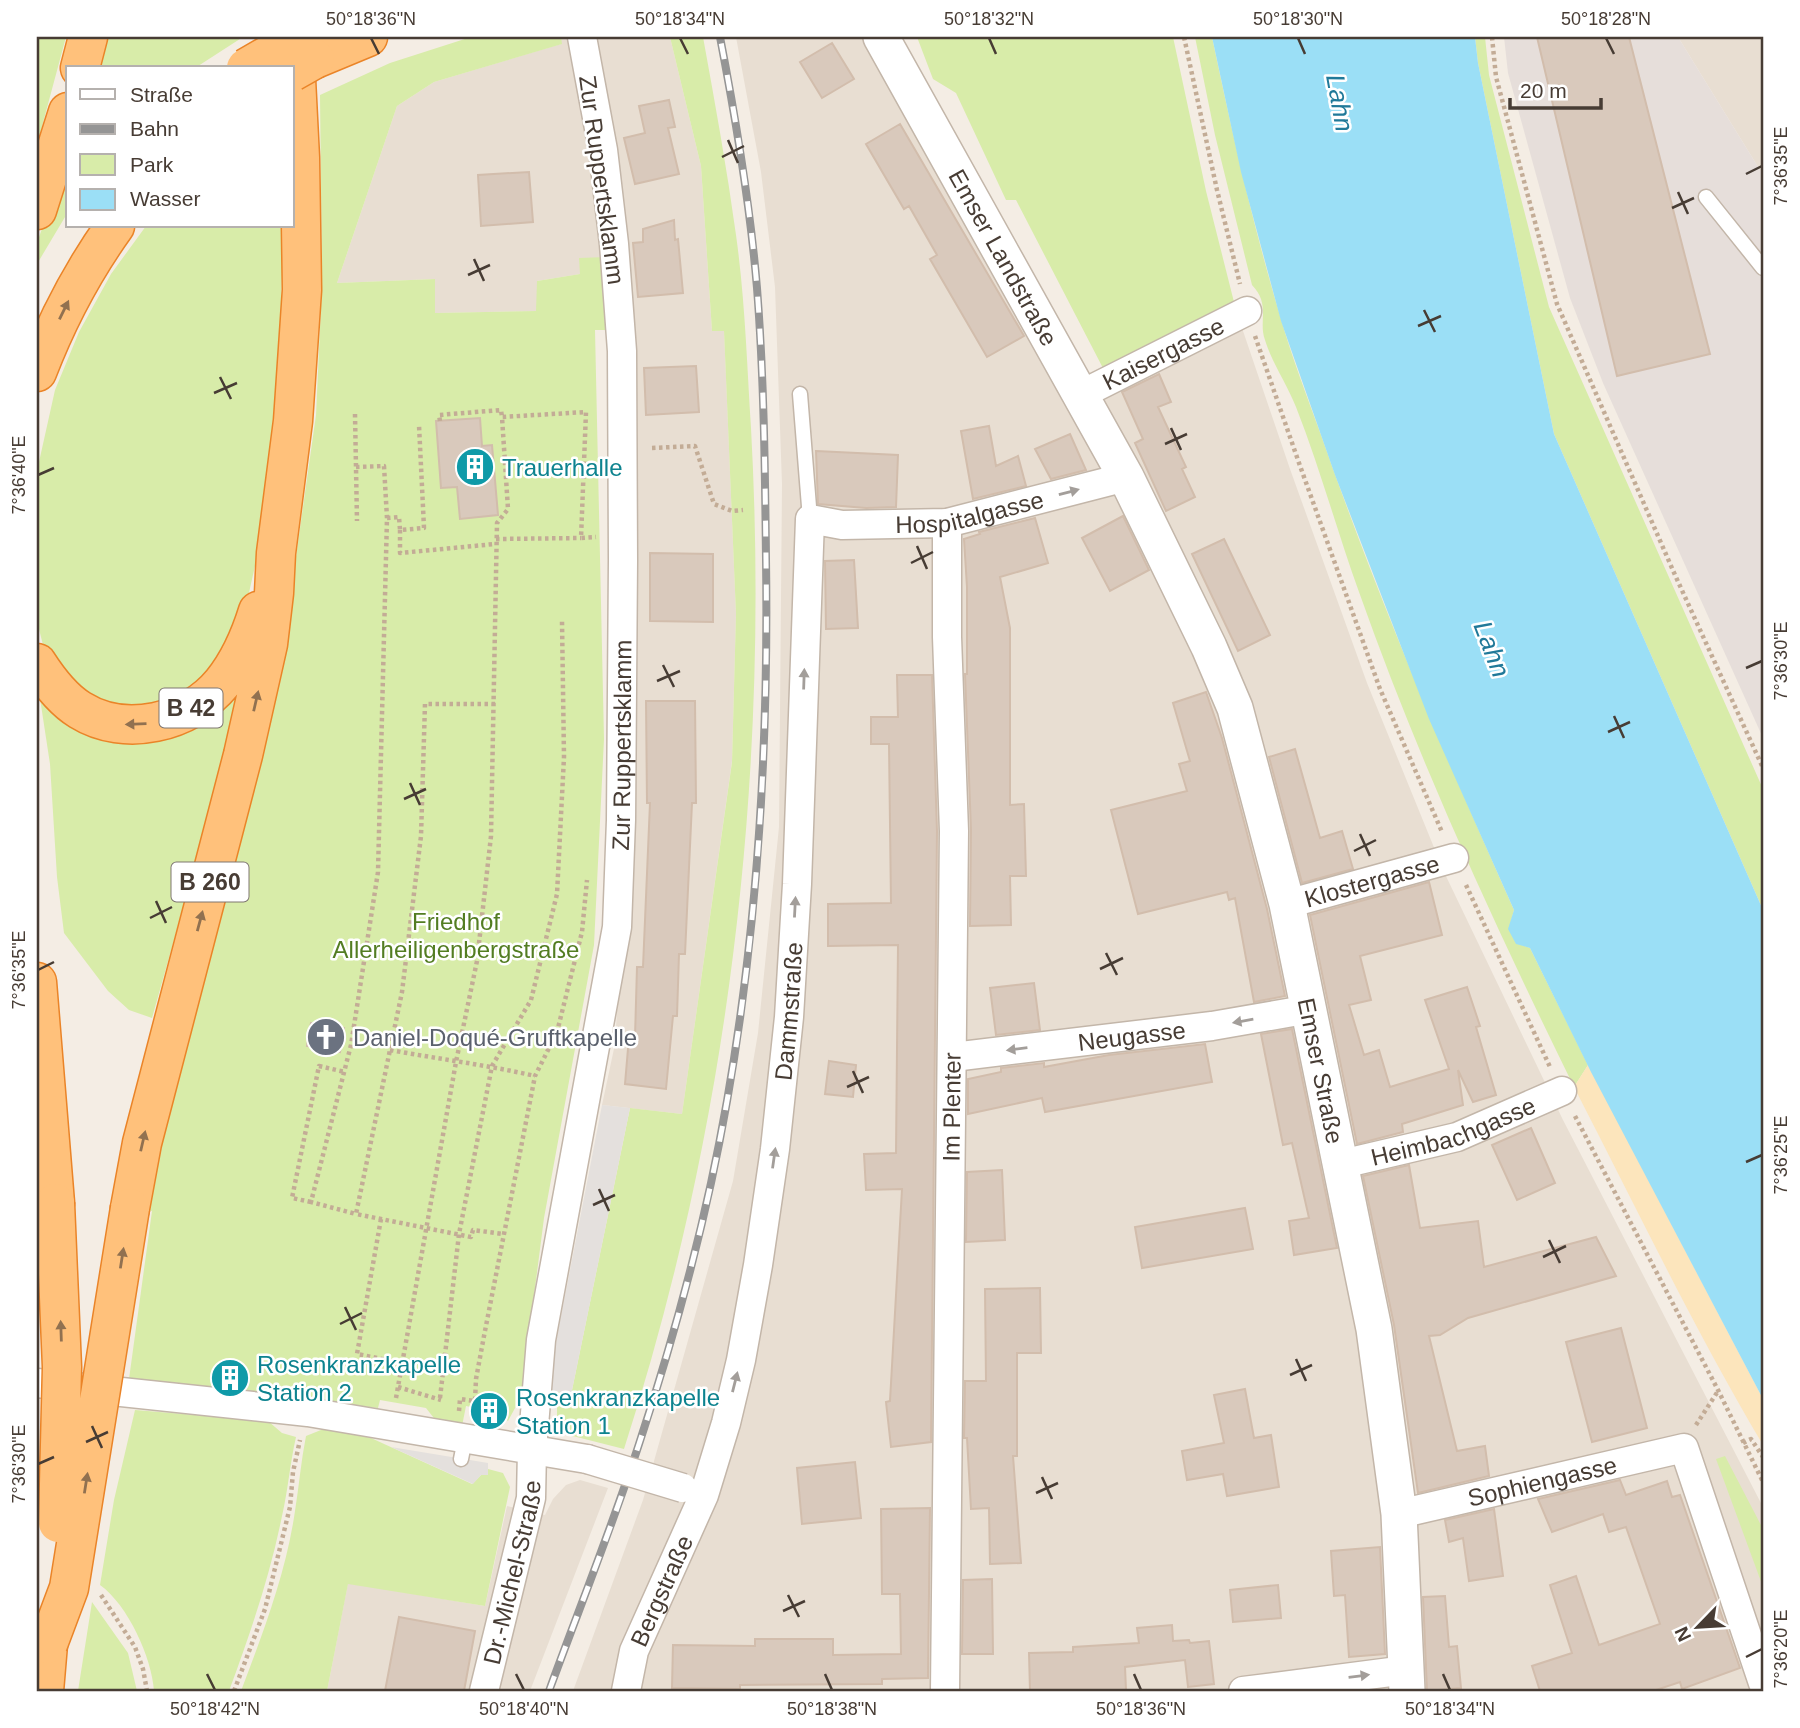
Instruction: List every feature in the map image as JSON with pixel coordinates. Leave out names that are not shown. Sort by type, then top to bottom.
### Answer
[{"type":"highway","points":[[81,66],[88,37]]},
{"type":"highway","name":"B 260","points":[[48,1644],[69,1588],[142,1143],[243,755],[266,656],[293,421],[302,290],[300,158],[294,37]]},
{"type":"highway","points":[[249,66],[300,37]]},
{"type":"highway","points":[[294,71],[315,59],[369,37]]},
{"type":"highway","points":[[37,210],[66,118]]},
{"type":"highway","points":[[37,308],[82,228]]},
{"type":"highway","points":[[37,372],[75,288],[114,228]]},
{"type":"highway","name":"B 42","points":[[37,663],[56,689],[80,710],[107,722],[138,726],[168,719],[196,706],[221,684],[241,654],[252,631],[276,553]]},
{"type":"highway","points":[[37,982],[55,1203],[62,1367],[57,1547],[44,1690]]},
{"type":"street","name":"Zur Ruppertsklamm","points":[[532,1450],[541,1340],[617,927],[621,820],[622,351],[614,244],[603,150],[582,37]]},
{"type":"street","name":"Emser Landstraße","points":[[881,37],[1126,477]]},
{"type":"street","name":"Kaisergasse","points":[[1080,395],[1247,311]]},
{"type":"street","name":"Hospitalgasse","points":[[810,519],[842,525],[947,523],[1126,477]]},
{"type":"street","name":"Emser Straße","points":[[1126,477],[1209,647],[1235,708],[1287,904],[1374,1329],[1399,1514],[1406,1681]]},
{"type":"street","name":"Dammstraße","points":[[693,1491],[726,1423],[741,1360],[758,1265],[775,1149],[789,1017],[796,897],[810,519]]},
{"type":"street","name":"Im Plenter","points":[[945,1691],[954,831],[947,637],[947,523]]},
{"type":"street","name":"Klostergasse","points":[[1287,904],[1454,859]]},
{"type":"street","name":"Neugasse","points":[[953,1057],[1212,1026],[1310,1009]]},
{"type":"street","name":"Heimbachgasse","points":[[1342,1164],[1457,1137],[1562,1091]]},
{"type":"street","points":[[37,1383],[308,1412],[392,1426],[463,1449],[532,1450],[587,1459],[693,1491]]},
{"type":"street","points":[[1684,1448],[1763,1683]]},
{"type":"street","name":"Sophiengasse","points":[[1399,1514],[1684,1448]]},
{"type":"street","name":"Dr.-Michel-Straße","points":[[484,1691],[531,1498],[532,1450]]},
{"type":"street","name":"Bergstraße","points":[[626,1691],[634,1651],[693,1491]]},
{"type":"street","points":[[1243,1691],[1406,1681]]},
{"type":"lane","points":[[1706,197],[1763,268]]},
{"type":"lane","points":[[800,394],[810,519]]},
{"type":"path","points":[[1184,37],[1217,190],[1247,311],[1380,689],[1454,859],[1562,1091],[1763,1482]]},
{"type":"path","points":[[1492,37],[1496,77],[1557,304],[1675,575],[1763,768]]},
{"type":"path","points":[[392,1426],[456,1062],[477,961],[491,836],[496,523],[508,509],[501,410],[439,415],[440,421]]},
{"type":"path","points":[[502,417],[586,412],[581,537]]},
{"type":"path","points":[[355,414],[358,521]]},
{"type":"path","points":[[400,530],[424,528],[419,425]]},
{"type":"path","points":[[623,449],[695,446],[714,504],[732,511],[743,510]]},
{"type":"path","points":[[311,1202],[352,1042],[378,872],[387,518],[384,466],[356,467]]},
{"type":"path","points":[[387,518],[399,517],[400,552],[496,542],[597,537]]},
{"type":"path","points":[[597,524],[597,550]]},
{"type":"path","points":[[440,1398],[459,1234],[492,1066],[531,1000],[557,894],[564,757],[562,621]]},
{"type":"path","points":[[356,1214],[402,992],[421,836],[425,704],[495,704]]},
{"type":"path","points":[[398,1387],[440,1398],[458,1418],[460,1399],[475,1401],[476,1379],[534,1076],[557,1032],[582,932],[588,872]]},
{"type":"path","points":[[342,1040],[352,1042]]},
{"type":"path","points":[[390,1050],[492,1066],[534,1076]]},
{"type":"path","points":[[345,1072],[319,1066],[292,1198],[471,1237],[473,1230],[503,1234]]},
{"type":"path","points":[[381,1219],[357,1354],[402,1363]]},
{"type":"path","points":[[1684,1448],[1718,1390]]},
{"type":"path","points":[[234,1691],[265,1609],[290,1507],[293,1472],[308,1412]]},
{"type":"path","points":[[1743,1443],[1751,1439],[1763,1457]]},
{"type":"path","points":[[96,1587],[135,1647],[147,1691]]},
{"type":"shaded area","points":[[561,37],[670,37],[701,166],[712,331],[724,330],[736,614],[732,761],[682,1114],[602,1105],[615,1044],[634,734],[634,337],[580,258],[580,274],[537,281],[537,311],[435,313],[435,279],[337,283],[397,106],[434,82],[561,44]]},
{"type":"shaded area","points":[[736,37],[865,37],[1069,407],[1242,328],[1367,683],[1444,872],[1563,1120],[1763,1507],[1763,1691],[573,1691],[643,1500],[733,1181],[758,1033],[779,827],[782,484],[775,287],[761,172]]},
{"type":"shaded area","points":[[1504,37],[1678,37],[1763,175],[1763,738],[1603,383],[1570,298],[1508,73]]},
{"type":"shaded area","points":[[1678,37],[1763,37],[1763,175]]},
{"type":"shaded area","points":[[602,1105],[630,1108],[571,1395],[547,1389]]},
{"type":"shaded area","points":[[391,1447],[488,1463],[488,1475],[481,1475],[473,1484]]},
{"type":"shaded area","points":[[580,1480],[608,1488],[530,1691],[327,1691],[348,1583],[485,1606],[507,1506],[545,1515],[553,1499],[566,1485]]},
{"type":"green space","points":[[37,37],[66,37],[37,145]]},
{"type":"green space","points":[[99,37],[243,37],[198,66],[92,66]]},
{"type":"green space","name":"Friedhof Allerheiligenbergstraße","points":[[471,37],[561,37],[562,44],[434,82],[397,106],[337,283],[435,279],[435,313],[536,311],[537,281],[580,274],[579,258],[607,257],[612,330],[595,330],[604,739],[594,945],[544,1218],[521,1397],[508,1421],[490,1406],[485,1410],[466,1406],[462,1426],[437,1422],[426,1408],[380,1400],[378,1408],[129,1379],[152,1211],[141,1209],[292,585],[316,415],[322,284],[320,95],[390,63]]},
{"type":"green space","points":[[670,37],[703,37],[736,235],[744,307],[751,428],[755,557],[754,687],[747,816],[734,945],[716,1073],[691,1199],[661,1325],[624,1449],[557,1432],[557,1392],[571,1395],[630,1108],[682,1114],[732,762],[736,614],[724,331],[712,331],[701,166]]},
{"type":"green space","points":[[917,37],[1173,37],[1206,191],[1235,306],[1105,372],[1016,200],[1006,200],[956,93],[933,79]]},
{"type":"green space","points":[[1195,37],[1212,37],[1252,214],[1285,334],[1342,495],[1388,615],[1514,910],[1509,929],[1516,943],[1530,948],[1588,1065],[1574,1087],[1487,904],[1433,781],[1382,655],[1296,407],[1268,349],[1263,333],[1263,306],[1252,285],[1215,135]]},
{"type":"green space","points":[[1475,37],[1485,37],[1489,75],[1549,307],[1763,789],[1763,910],[1554,434],[1478,63]]},
{"type":"green space","points":[[66,159],[66,215],[37,264],[37,243]]},
{"type":"green space","points":[[145,228],[283,228],[280,349],[274,424],[255,566],[239,637],[190,698],[110,709],[57,674],[43,645],[37,621],[37,471],[55,390],[79,332],[111,274]]},
{"type":"green space","points":[[39,692],[164,738],[191,730],[216,713],[231,696],[237,696],[202,840],[152,1018],[129,1010],[108,991],[64,933],[57,877],[50,764]]},
{"type":"green space","points":[[135,1410],[268,1421],[282,1433],[296,1437],[272,1561],[229,1691],[154,1691],[149,1663],[137,1633],[120,1605],[100,1585],[114,1500]]},
{"type":"green space","points":[[326,1428],[371,1438],[472,1484],[481,1475],[488,1475],[488,1469],[503,1473],[510,1487],[485,1606],[348,1584],[327,1691],[241,1691],[286,1557],[306,1436]]},
{"type":"green space","points":[[1725,1456],[1763,1529],[1763,1587],[1716,1459]]},
{"type":"green space","points":[[92,1602],[128,1653],[137,1691],[78,1691]]},
{"type":"sand","points":[[1588,1065],[1763,1399],[1763,1445],[1689,1312],[1574,1087]]},
{"type":"water","name":"Lahn","points":[[1212,37],[1475,37],[1478,63],[1554,434],[1763,910],[1763,1399],[1591,1072],[1530,948],[1516,944],[1508,929],[1514,910],[1429,719],[1335,475],[1281,321],[1241,172]]},
{"type":"building","points":[[1537,37],[1629,37],[1710,354],[1617,376]]},
{"type":"building","points":[[832,43],[854,79],[822,98],[800,62]]},
{"type":"building","points":[[669,100],[675,127],[668,128],[679,174],[635,184],[624,138],[645,133],[639,106]]},
{"type":"building","points":[[900,124],[1024,336],[987,357],[930,259],[937,255],[909,206],[904,209],[866,144]]},
{"type":"building","points":[[529,172],[533,222],[481,226],[478,175]]},
{"type":"building","points":[[674,220],[683,293],[638,297],[633,243],[643,242],[643,229]]},
{"type":"building","points":[[696,366],[699,412],[646,415],[644,368]]},
{"type":"building","points":[[1159,374],[1171,402],[1158,407],[1186,467],[1182,469],[1195,497],[1166,511],[1135,443],[1143,439],[1122,392]]},
{"type":"building","points":[[480,418],[482,446],[492,445],[498,515],[460,519],[457,487],[441,488],[436,421]]},
{"type":"building","points":[[989,426],[996,466],[1018,456],[1026,486],[973,499],[961,431]]},
{"type":"building","points":[[1070,434],[1086,470],[1051,479],[1035,449]]},
{"type":"building","points":[[816,451],[898,455],[896,507],[866,508],[818,504]]},
{"type":"building","points":[[1123,516],[1149,570],[1110,591],[1082,538]]},
{"type":"building","points":[[1035,518],[1048,563],[1000,577],[1010,628],[1010,805],[1024,804],[1026,876],[1010,876],[1011,925],[970,926],[971,830],[965,674],[967,587],[964,539],[980,534],[979,532]]},
{"type":"building","points":[[1224,539],[1270,635],[1238,651],[1192,554]]},
{"type":"building","points":[[650,553],[713,554],[713,622],[650,621]]},
{"type":"building","points":[[854,560],[858,628],[826,629],[825,561]]},
{"type":"building","points":[[897,675],[932,675],[937,831],[931,1442],[891,1447],[886,1402],[890,1401],[902,1189],[866,1190],[864,1154],[896,1153],[898,945],[828,946],[828,904],[891,903],[889,744],[871,744],[871,717],[898,717]]},
{"type":"building","points":[[1206,692],[1222,738],[1267,909],[1285,996],[1254,1002],[1235,898],[1229,900],[1227,892],[1138,914],[1111,810],[1187,791],[1179,764],[1190,761],[1173,703]]},
{"type":"building","points":[[646,701],[695,701],[696,803],[692,803],[685,954],[679,954],[677,1016],[673,1016],[666,1089],[625,1084],[629,1037],[635,1037],[637,967],[643,967],[650,803],[647,803]]},
{"type":"building","points":[[1295,749],[1320,838],[1342,831],[1353,869],[1302,883],[1269,757]]},
{"type":"building","points":[[1429,882],[1442,935],[1360,956],[1371,1000],[1349,1005],[1364,1055],[1379,1050],[1390,1087],[1449,1069],[1425,1000],[1467,987],[1480,1026],[1476,1027],[1496,1095],[1473,1102],[1458,1070],[1463,1105],[1402,1124],[1403,1132],[1357,1144],[1310,915]]},
{"type":"building","points":[[1034,983],[1040,1030],[996,1035],[990,988]]},
{"type":"building","points":[[311,1023],[344,1028],[340,1052],[307,1046]]},
{"type":"building","points":[[1292,1029],[1337,1248],[1294,1255],[1289,1221],[1309,1218],[1292,1143],[1283,1145],[1261,1034]]},
{"type":"building","points":[[1205,1044],[1212,1082],[1045,1112],[1042,1098],[968,1114],[968,1079],[1001,1072],[1001,1068],[1044,1063],[1044,1067],[1109,1055]]},
{"type":"building","points":[[829,1061],[856,1065],[853,1097],[825,1094]]},
{"type":"building","points":[[1531,1128],[1555,1183],[1517,1200],[1492,1145]]},
{"type":"building","points":[[1409,1165],[1420,1228],[1478,1221],[1484,1267],[1596,1237],[1616,1276],[1468,1318],[1440,1335],[1429,1336],[1457,1451],[1485,1446],[1489,1476],[1418,1493],[1394,1325],[1363,1176]]},
{"type":"building","points":[[1002,1170],[1005,1240],[966,1242],[967,1172]]},
{"type":"building","points":[[1245,1208],[1253,1249],[1142,1268],[1135,1227]]},
{"type":"building","points":[[1040,1288],[1041,1353],[1017,1353],[1017,1456],[1013,1456],[1021,1563],[990,1564],[989,1508],[971,1509],[967,1438],[964,1438],[965,1381],[986,1381],[985,1289]]},
{"type":"building","points":[[1621,1328],[1647,1428],[1592,1442],[1566,1342]]},
{"type":"building","points":[[1245,1389],[1254,1438],[1271,1435],[1279,1487],[1227,1496],[1223,1474],[1187,1480],[1182,1451],[1224,1443],[1214,1395]]},
{"type":"building","points":[[855,1462],[861,1518],[802,1524],[797,1468]]},
{"type":"building","points":[[1620,1480],[1626,1495],[1667,1481],[1672,1497],[1680,1495],[1740,1668],[1682,1689],[1680,1682],[1653,1691],[1540,1691],[1532,1666],[1572,1653],[1550,1585],[1576,1576],[1599,1645],[1660,1624],[1626,1527],[1609,1532],[1603,1514],[1552,1532],[1538,1499]]},
{"type":"building","points":[[930,1508],[928,1678],[882,1679],[882,1684],[740,1685],[740,1689],[672,1688],[673,1645],[755,1646],[755,1639],[833,1639],[833,1655],[901,1654],[900,1594],[882,1594],[881,1509]]},
{"type":"building","points":[[1494,1509],[1503,1576],[1469,1581],[1463,1538],[1449,1542],[1445,1520]]},
{"type":"building","points":[[1380,1547],[1385,1654],[1349,1657],[1345,1595],[1334,1596],[1331,1551]]},
{"type":"building","points":[[992,1579],[993,1654],[962,1654],[963,1580]]},
{"type":"building","points":[[1278,1585],[1281,1618],[1233,1622],[1230,1590]]},
{"type":"building","points":[[1445,1596],[1449,1647],[1457,1646],[1461,1688],[1427,1691],[1423,1597]]},
{"type":"building","points":[[399,1617],[475,1631],[464,1691],[385,1691]]},
{"type":"building","points":[[1172,1625],[1173,1641],[1209,1641],[1214,1684],[1188,1687],[1185,1660],[1125,1667],[1126,1690],[1030,1691],[1029,1653],[1073,1652],[1073,1647],[1139,1643],[1137,1628]]},
{"type":"railway","points":[[549,1691],[629,1475],[687,1282],[726,1106],[749,951],[762,794],[765,716],[764,424],[751,225],[720,37]]},
{"type":"place","name":"Trauerhalle","points":[[475,467]]},
{"type":"place","name":"Daniel-Doqué-Gruftkapelle","points":[[326,1037]]},
{"type":"place","name":"Rosenkranzkapelle Station 2","points":[[230,1378]]},
{"type":"place","name":"Rosenkranzkapelle Station 1","points":[[489,1411]]}]
